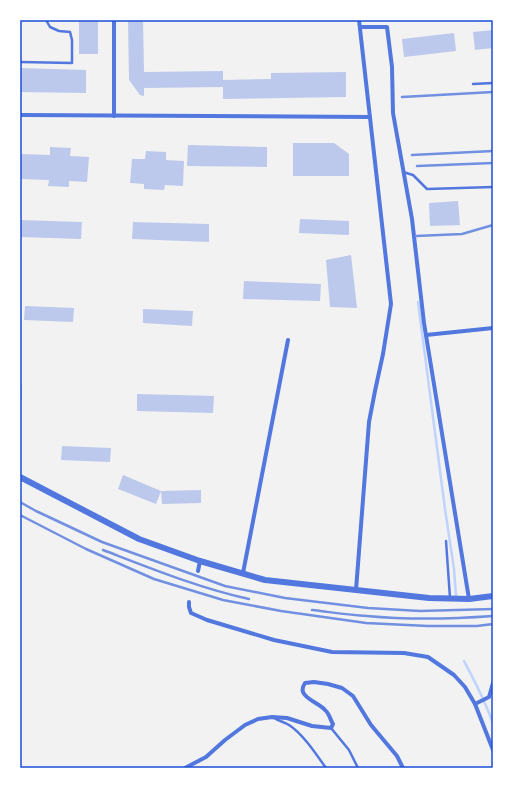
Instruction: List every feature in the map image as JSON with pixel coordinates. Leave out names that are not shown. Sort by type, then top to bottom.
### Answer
[{"type":"street","points":[[114,20],[114,116]]},
{"type":"street","points":[[356,590],[369,422],[383,354],[391,304],[359,20]]},
{"type":"street","points":[[360,27],[387,27],[392,67],[392,113],[412,219],[426,335],[469,599]]},
{"type":"street","points":[[20,115],[370,117]]},
{"type":"street","points":[[426,335],[493,328]]},
{"type":"street","points":[[243,573],[288,340]]},
{"type":"street","points":[[20,477],[139,539],[200,561],[265,580],[429,598],[469,599],[493,596]]},
{"type":"street","points":[[198,571],[200,561]]},
{"type":"street","points":[[189,602],[191,613],[207,620],[274,640],[332,652],[404,653],[428,657],[454,675],[477,703],[493,750]]},
{"type":"street","points":[[185,768],[206,757],[245,725],[258,719],[272,717],[287,718],[312,726],[331,728],[333,724],[326,710],[303,693],[302,688],[305,683],[314,682],[342,688],[353,696],[371,725],[397,756],[403,768]]},
{"type":"street","points":[[477,703],[489,697],[493,683]]},
{"type":"lane","points":[[20,62],[72,63],[72,40],[70,32],[59,31],[50,27],[46,20]]},
{"type":"lane","points":[[473,84],[493,83]]},
{"type":"lane","points":[[403,172],[413,175],[427,188],[493,188]]},
{"type":"lane","points":[[446,541],[450,599]]},
{"type":"lane","points":[[272,717],[278,721],[288,724],[299,734],[313,749],[326,768]]},
{"type":"lane","points":[[331,728],[349,750],[358,768]]},
{"type":"building","points":[[79,20],[98,20],[98,54],[79,54]]},
{"type":"building","points":[[128,20],[143,20],[144,72],[223,71],[223,80],[271,79],[271,73],[346,72],[346,97],[223,99],[223,87],[144,88],[144,96],[140,95],[129,80]]},
{"type":"building","points":[[493,30],[493,48],[475,50],[473,32]]},
{"type":"building","points":[[454,33],[456,51],[404,57],[402,39]]},
{"type":"building","points":[[20,68],[86,70],[86,93],[20,92]]},
{"type":"building","points":[[293,143],[334,143],[349,154],[349,176],[293,176]]},
{"type":"building","points":[[188,145],[267,147],[267,167],[187,166]]},
{"type":"building","points":[[50,147],[71,148],[70,156],[89,157],[87,182],[69,181],[69,187],[48,186],[49,180],[20,179],[20,154],[50,155]]},
{"type":"building","points":[[146,151],[166,152],[166,160],[184,161],[183,186],[165,185],[164,190],[144,189],[144,184],[130,183],[132,159],[145,159]]},
{"type":"building","points":[[458,201],[460,225],[430,226],[429,203]]},
{"type":"building","points":[[300,219],[349,221],[349,235],[299,233]]},
{"type":"building","points":[[20,220],[82,222],[81,239],[20,237]]},
{"type":"building","points":[[133,222],[209,224],[209,242],[132,239]]},
{"type":"building","points":[[351,255],[357,308],[330,307],[326,260]]},
{"type":"building","points":[[244,281],[321,284],[320,301],[243,299]]},
{"type":"building","points":[[25,306],[74,308],[73,322],[24,320]]},
{"type":"building","points":[[143,309],[193,311],[192,326],[143,323]]},
{"type":"building","points":[[20,385],[22,385],[22,400],[20,400]]},
{"type":"building","points":[[137,394],[214,396],[213,413],[137,411]]},
{"type":"building","points":[[62,446],[111,448],[110,462],[61,460]]},
{"type":"building","points":[[123,475],[161,491],[156,504],[118,489]]},
{"type":"building","points":[[201,490],[201,503],[162,504],[161,491]]},
{"type":"waterway","points":[[418,302],[454,569],[456,595]]},
{"type":"waterway","points":[[464,661],[484,700],[493,724]]},
{"type":"railway","points":[[402,97],[493,92]]},
{"type":"railway","points":[[412,155],[493,151]]},
{"type":"railway","points":[[417,166],[493,163]]},
{"type":"railway","points":[[416,236],[462,234],[493,225]]},
{"type":"railway","points":[[20,502],[102,542],[225,586],[285,598],[368,608],[420,611],[493,609]]},
{"type":"railway","points":[[20,515],[86,549],[154,579],[223,600],[281,611],[366,623],[428,626],[477,626],[493,624]]},
{"type":"railway","points":[[103,550],[157,571],[249,599]]},
{"type":"railway","points":[[312,610],[353,615],[414,619],[493,616]]}]
